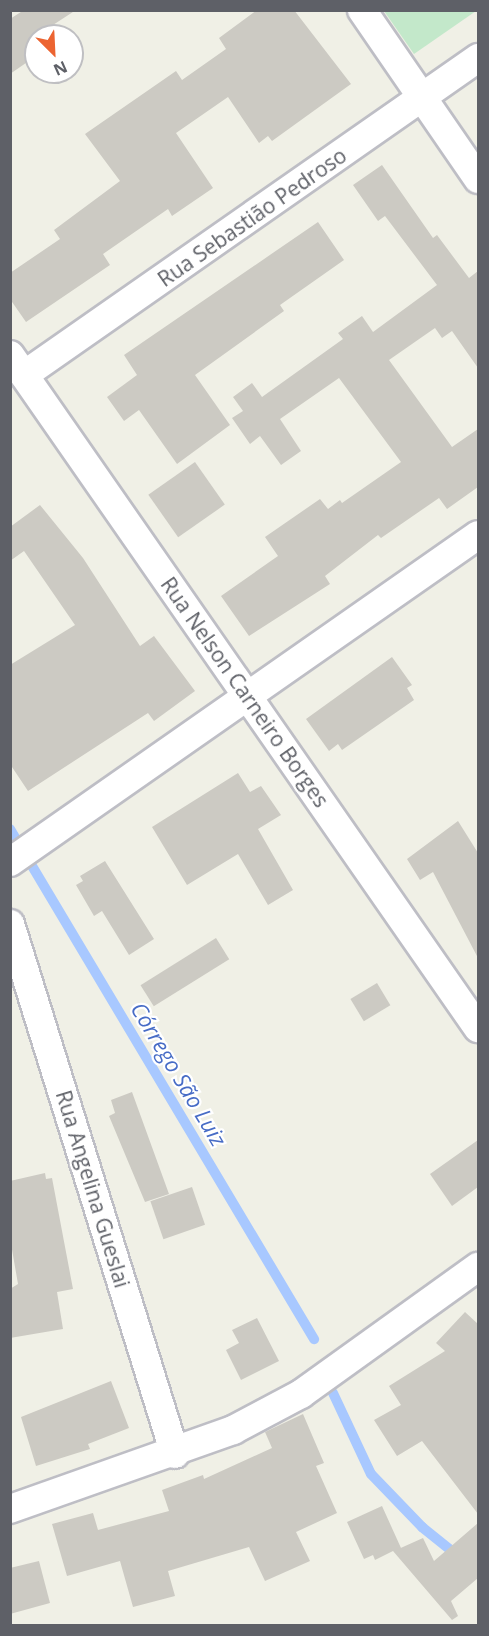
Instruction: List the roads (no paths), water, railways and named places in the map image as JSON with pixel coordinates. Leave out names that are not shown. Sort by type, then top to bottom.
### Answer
[{"type":"street","points":[[362,10],[478,179]]},
{"type":"street","name":"Rua Sebastião Pedroso","points":[[17,365],[422,98],[478,58]]},
{"type":"street","name":"Rua Nelson Carneiro Borges","points":[[17,365],[478,1028]]},
{"type":"street","points":[[10,862],[478,536]]},
{"type":"street","name":"Rua Angelina Gueslai","points":[[10,924],[175,1454]]},
{"type":"street","points":[[10,1509],[175,1454],[301,1394],[478,1267]]},
{"type":"waterway","name":"Córrego São Luiz","points":[[10,829],[314,1339]]},
{"type":"waterway","name":"Córrego São Luiz","points":[[333,1393],[371,1474],[422,1527],[478,1572]]}]
